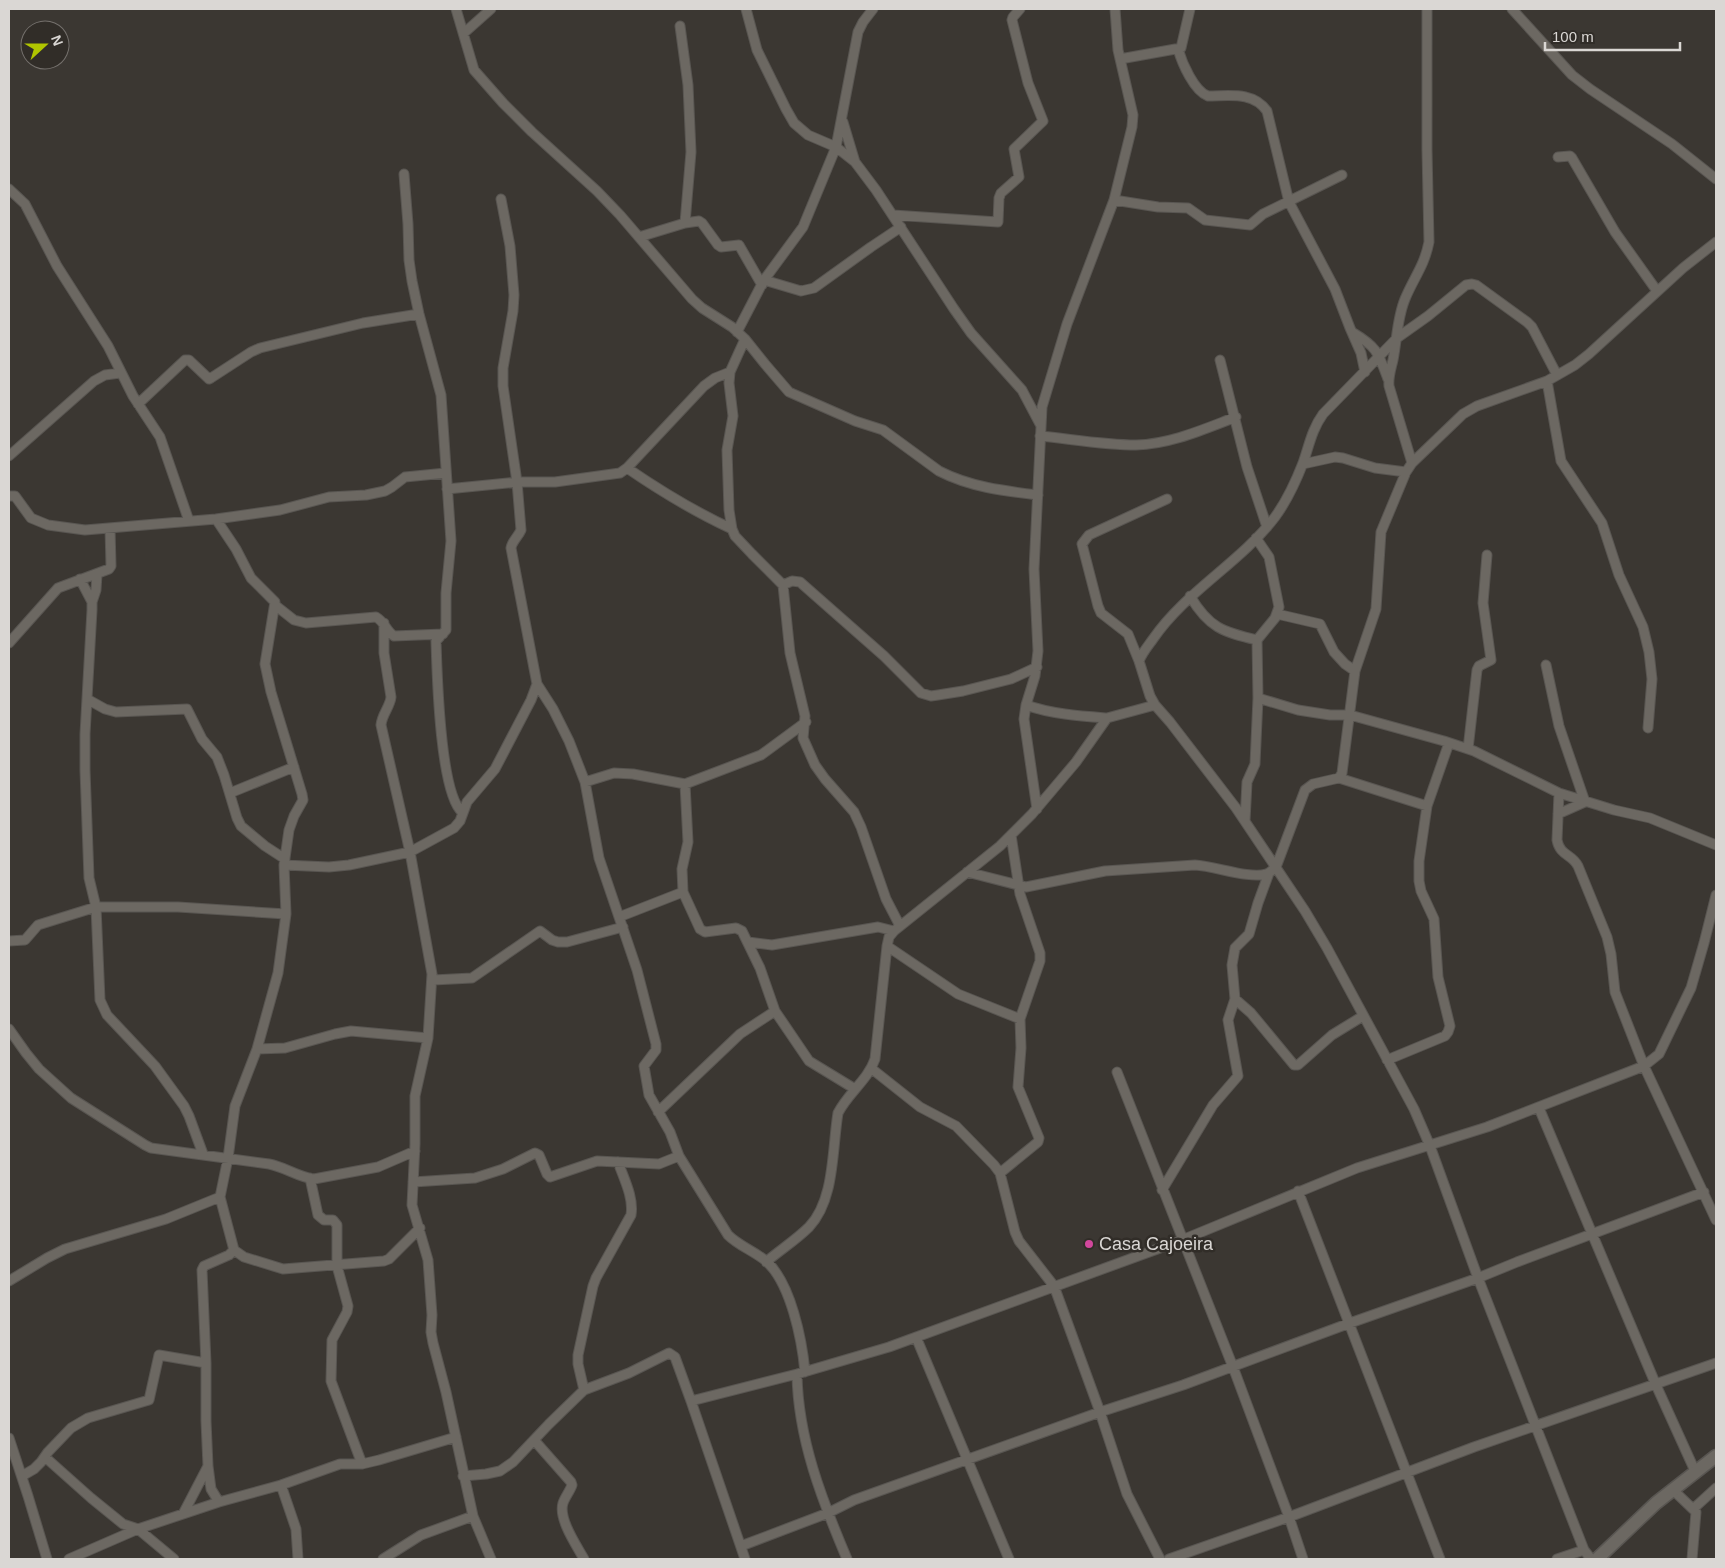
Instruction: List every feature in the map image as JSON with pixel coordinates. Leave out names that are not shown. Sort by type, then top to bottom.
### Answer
[{"type":"main road","points":[[1597,1559],[1672,1489],[1716,1456]]},
{"type":"street","points":[[456,9],[474,70],[532,132],[597,191],[692,299],[745,339],[789,392],[855,421],[883,430],[948,476],[995,490],[1038,495]]},
{"type":"street","points":[[464,33],[491,9]]},
{"type":"street","points":[[746,9],[757,50],[794,123],[808,135],[836,147],[855,162],[893,215],[965,325],[1022,390],[1040,424]]},
{"type":"street","points":[[737,332],[763,282],[803,227],[836,147],[858,32],[873,9]]},
{"type":"street","points":[[893,215],[998,222],[1001,194],[1019,177],[1014,150],[1043,121],[1028,84],[1012,20],[1020,9]]},
{"type":"street","points":[[1037,809],[1024,719],[1037,667],[1038,651],[1034,569],[1040,424],[1042,407],[1067,324],[1114,200],[1132,127],[1133,116],[1120,59],[1115,9]]},
{"type":"street","points":[[1120,59],[1182,48],[1190,9]]},
{"type":"street","points":[[1388,379],[1400,314],[1405,298],[1427,256],[1429,242],[1427,9]]},
{"type":"street","points":[[1512,9],[1572,75],[1672,144],[1716,179]]},
{"type":"street","points":[[680,26],[688,85],[691,152],[685,224]]},
{"type":"street","points":[[1178,49],[1184,65],[1203,94],[1208,96],[1248,96],[1267,111],[1289,202],[1332,283],[1362,357],[1365,372]]},
{"type":"street","points":[[842,119],[855,162]]},
{"type":"street","points":[[1558,157],[1570,156],[1572,158],[1615,232],[1658,291]]},
{"type":"street","points":[[404,174],[409,260],[418,314],[441,395],[451,541],[446,593],[446,630],[436,640],[439,711],[449,781],[455,803],[462,812]]},
{"type":"street","points":[[1114,200],[1158,207],[1188,208],[1205,220],[1250,225],[1263,214],[1342,175]]},
{"type":"street","points":[[9,188],[25,204],[57,266],[108,346],[120,373],[153,425],[162,442],[189,521]]},
{"type":"street","points":[[501,199],[510,246],[514,295],[503,368],[503,386],[517,482],[521,530],[511,544],[511,548],[537,684],[569,741],[585,782],[599,858],[637,970],[656,1044],[656,1050],[644,1066],[649,1094],[670,1132],[679,1156],[728,1235],[766,1262],[782,1284],[794,1314],[801,1342],[798,1406],[804,1437],[828,1513],[847,1559]]},
{"type":"street","points":[[639,237],[699,221],[721,247],[740,244],[763,282],[801,291],[814,288],[901,227]]},
{"type":"street","points":[[1339,778],[1342,773],[1356,671],[1376,609],[1381,532],[1406,472],[1412,463],[1463,414],[1477,406],[1547,381],[1575,365],[1683,268],[1716,242]]},
{"type":"street","points":[[1139,661],[1170,616],[1256,538],[1282,507],[1303,464],[1316,423],[1397,338],[1466,285],[1476,285],[1532,327],[1557,375]]},
{"type":"street","points":[[138,404],[185,360],[189,360],[209,379],[260,348],[362,323],[418,314]]},
{"type":"street","points":[[1352,332],[1372,346],[1380,357],[1412,463]]},
{"type":"street","points":[[745,339],[730,372],[733,416],[727,450],[729,510],[732,528],[741,542],[783,585],[790,653],[806,722],[802,734],[803,738],[815,765],[854,812],[897,929]]},
{"type":"street","points":[[1220,360],[1236,417],[1246,467],[1267,527]]},
{"type":"street","points":[[447,489],[517,482],[555,482],[615,475],[627,468],[704,386],[715,378],[730,372]]},
{"type":"street","points":[[9,456],[94,381],[105,375],[120,373]]},
{"type":"street","points":[[1547,381],[1561,461],[1602,523],[1618,575],[1643,627],[1649,652],[1652,679],[1648,728]]},
{"type":"street","points":[[1040,436],[1135,445],[1188,435],[1236,417]]},
{"type":"street","points":[[1303,464],[1335,457],[1375,468],[1406,472]]},
{"type":"street","points":[[627,468],[667,496],[694,511],[732,528]]},
{"type":"street","points":[[9,496],[15,496],[31,518],[48,525],[73,530],[189,521],[280,510],[337,496],[366,495],[392,487],[405,477],[446,473]]},
{"type":"street","points":[[1168,499],[1089,535],[1082,544],[1098,606],[1101,613],[1128,634],[1155,705],[1184,739],[1245,822],[1272,870],[1327,948],[1414,1109],[1430,1146],[1478,1278],[1584,1550],[1591,1559]]},
{"type":"street","points":[[216,518],[236,549],[251,578],[274,600],[275,605],[265,664],[271,692],[303,800],[289,830],[285,862],[286,914],[278,973],[257,1049],[235,1106],[228,1158],[220,1197],[234,1250],[244,1257],[283,1269],[337,1266],[389,1259],[420,1228]]},
{"type":"street","points":[[9,643],[58,588],[109,569],[110,528]]},
{"type":"street","points":[[1245,822],[1247,782],[1255,764],[1258,698],[1257,640],[1268,629],[1277,614],[1279,601],[1269,557],[1256,538]]},
{"type":"street","points":[[1468,749],[1477,670],[1479,666],[1491,660],[1483,603],[1487,555]]},
{"type":"street","points":[[96,574],[96,590],[92,602],[85,770],[90,878],[96,907],[100,1000],[107,1014],[155,1066],[184,1106],[203,1154]]},
{"type":"street","points":[[80,579],[92,602]]},
{"type":"street","points":[[783,585],[792,581],[800,582],[884,656],[921,692],[931,696],[963,691],[1011,679],[1037,667]]},
{"type":"street","points":[[1190,596],[1205,618],[1217,628],[1257,640]]},
{"type":"street","points":[[275,605],[299,622],[376,617],[384,623],[388,631],[394,636],[444,634]]},
{"type":"street","points":[[1277,614],[1320,624],[1334,652],[1345,664],[1356,671]]},
{"type":"street","points":[[384,623],[384,652],[391,701],[382,718],[381,725],[410,852],[433,980],[428,1038],[415,1096],[412,1205],[428,1260],[432,1315],[431,1332],[473,1516],[490,1559]]},
{"type":"street","points":[[1546,665],[1559,726],[1585,802]]},
{"type":"street","points":[[87,699],[105,709],[116,712],[187,709],[202,739],[217,758],[241,826],[285,862],[329,867],[349,866],[410,852],[454,828],[460,821],[467,802],[495,769],[531,700],[537,684]]},
{"type":"street","points":[[531,700],[545,696]]},
{"type":"street","points":[[1258,698],[1298,710],[1330,715],[1350,715],[1418,733],[1468,749],[1559,793],[1585,802],[1650,818],[1716,845]]},
{"type":"street","points":[[1026,705],[1084,717],[1107,718],[1155,705]]},
{"type":"street","points":[[766,1262],[809,1227],[821,1211],[828,1193],[838,1113],[843,1103],[872,1069],[877,1048],[889,937],[1000,846],[1037,809],[1076,762],[1107,718]]},
{"type":"street","points":[[585,782],[614,773],[633,774],[685,784],[761,755],[806,722]]},
{"type":"street","points":[[1387,1060],[1445,1036],[1450,1026],[1438,977],[1434,919],[1421,891],[1418,861],[1427,806],[1449,743]]},
{"type":"street","points":[[230,793],[294,767]]},
{"type":"street","points":[[1162,1190],[1213,1105],[1238,1076],[1228,1020],[1235,1000],[1232,966],[1235,948],[1249,934],[1258,903],[1304,790],[1313,784],[1339,778],[1427,806]]},
{"type":"street","points":[[685,784],[688,842],[682,868],[683,892],[702,931],[740,929],[763,976],[775,1011],[809,1061],[855,1089]]},
{"type":"street","points":[[1559,793],[1558,847],[1576,862],[1607,937],[1611,954],[1615,992],[1644,1066],[1709,1198],[1716,1220]]},
{"type":"street","points":[[1558,814],[1585,802]]},
{"type":"street","points":[[1000,1173],[1038,1142],[1039,1138],[1018,1087],[1021,1048],[1020,1019],[1040,961],[1038,945],[1022,901],[1011,835]]},
{"type":"street","points":[[967,872],[996,878],[1019,886],[1033,886],[1105,871],[1196,865],[1242,874],[1264,875],[1272,870]]},
{"type":"street","points":[[619,917],[683,892]]},
{"type":"street","points":[[691,1401],[889,1348],[1182,1240],[1357,1168],[1487,1127],[1644,1066],[1659,1054],[1690,988],[1716,895]]},
{"type":"street","points":[[9,941],[19,942],[25,940],[38,925],[96,907],[178,907],[286,914]]},
{"type":"street","points":[[433,980],[472,978],[540,931],[558,942],[567,942],[623,927]]},
{"type":"street","points":[[748,942],[772,945],[878,927],[897,929]]},
{"type":"street","points":[[887,946],[958,994],[1020,1019]]},
{"type":"street","points":[[1235,1000],[1251,1013],[1294,1065],[1298,1065],[1332,1035],[1363,1016]]},
{"type":"street","points":[[658,1112],[740,1034],[775,1011]]},
{"type":"street","points":[[9,1029],[39,1069],[71,1098],[151,1148],[203,1154],[281,1167],[310,1178],[364,1171],[414,1151]]},
{"type":"street","points":[[257,1049],[284,1048],[335,1034],[351,1032],[428,1038]]},
{"type":"street","points":[[872,1069],[920,1107],[956,1126],[1000,1173],[1015,1232],[1019,1241],[1054,1286],[1100,1412],[1127,1494],[1160,1559]]},
{"type":"street","points":[[1117,1072],[1233,1367],[1303,1559]]},
{"type":"street","points":[[1539,1108],[1656,1385],[1695,1471]]},
{"type":"street","points":[[413,1182],[482,1176],[504,1170],[535,1153],[539,1155],[546,1174],[550,1177],[597,1161],[659,1164],[679,1156]]},
{"type":"street","points":[[584,1390],[578,1364],[578,1355],[593,1286],[631,1216],[631,1200],[618,1162]]},
{"type":"street","points":[[310,1178],[318,1214],[324,1220],[333,1220],[337,1225],[337,1266],[348,1306],[347,1312],[332,1340],[331,1381],[362,1464]]},
{"type":"street","points":[[1298,1191],[1440,1559]]},
{"type":"street","points":[[9,1281],[65,1249],[166,1219],[220,1197]]},
{"type":"street","points":[[741,1546],[828,1513],[844,1504],[1100,1412],[1164,1392],[1592,1235],[1709,1198]]},
{"type":"street","points":[[219,1502],[211,1489],[208,1466],[202,1270],[204,1266],[229,1255],[234,1250]]},
{"type":"street","points":[[916,1337],[1009,1559]]},
{"type":"street","points":[[463,1476],[500,1471],[513,1462],[584,1390],[629,1373],[669,1353],[675,1357],[745,1559]]},
{"type":"street","points":[[22,1476],[34,1469],[71,1428],[79,1423],[88,1418],[149,1400],[159,1355],[206,1363]]},
{"type":"street","points":[[1169,1559],[1289,1517],[1474,1447],[1716,1363]]},
{"type":"street","points":[[69,1559],[138,1529],[219,1502],[281,1486],[333,1466],[362,1464],[456,1437]]},
{"type":"street","points":[[9,1438],[47,1559]]},
{"type":"street","points":[[534,1440],[571,1482],[572,1485],[563,1508],[566,1525],[584,1559]]},
{"type":"street","points":[[45,1457],[123,1524],[138,1529],[174,1559]]},
{"type":"street","points":[[183,1514],[208,1466]]},
{"type":"street","points":[[281,1486],[296,1529],[298,1559]]},
{"type":"street","points":[[1693,1508],[1716,1488]]},
{"type":"street","points":[[1672,1489],[1696,1512],[1692,1559]]},
{"type":"street","points":[[383,1559],[421,1535],[473,1516]]},
{"type":"street","points":[[1558,1559],[1584,1550]]},
{"type":"place","name":"Casa Cajoeira","points":[[1089,1244]]}]
